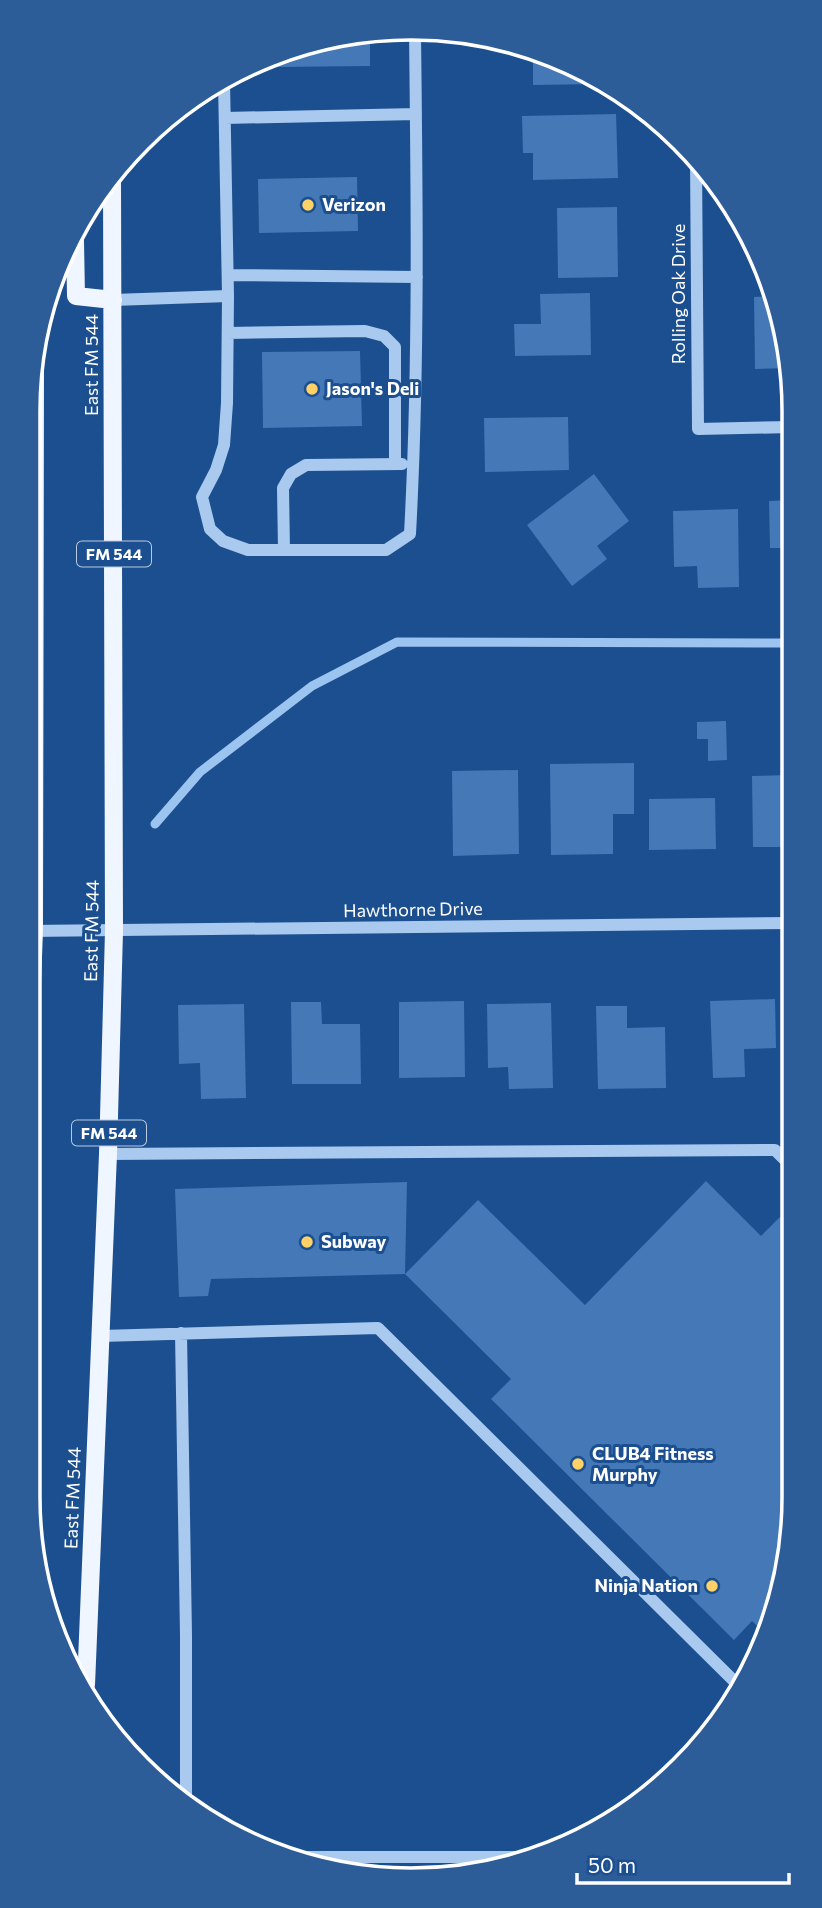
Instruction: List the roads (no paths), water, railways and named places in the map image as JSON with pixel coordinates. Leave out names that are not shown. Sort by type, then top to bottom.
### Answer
[{"type":"main road","name":"East FM 544","points":[[86,1676],[108,1154],[114,931],[112,192]]},
{"type":"main road","points":[[75,253],[76,296],[113,300]]},
{"type":"street","points":[[224,91],[228,333],[224,445],[216,470],[202,497],[210,529],[223,541],[248,550],[386,550],[410,534],[414,464],[418,277],[415,40]]},
{"type":"street","points":[[225,118],[416,114]]},
{"type":"street","name":"Rolling Oak Drive","points":[[696,174],[698,429],[782,427]]},
{"type":"street","points":[[228,275],[418,277]]},
{"type":"street","points":[[113,300],[228,296]]},
{"type":"street","points":[[228,333],[365,331],[384,336],[395,347],[395,464]]},
{"type":"street","points":[[284,550],[283,488],[291,474],[306,465],[414,464]]},
{"type":"street","name":"Hawthorne Drive","points":[[40,931],[782,923]]},
{"type":"street","points":[[108,1154],[775,1150],[782,1157]]},
{"type":"street","points":[[101,1336],[377,1328],[733,1680]]},
{"type":"street","points":[[181,1334],[186,1792]]},
{"type":"street","points":[[323,1857],[499,1857]]},
{"type":"street","points":[[465,1857],[465,1864]]},
{"type":"waterway","points":[[155,824],[200,772],[312,686],[397,642],[782,643]]},
{"type":"place","name":"Verizon","points":[[308,205]]},
{"type":"place","name":"Jason's Deli","points":[[312,389]]},
{"type":"place","name":"Subway","points":[[307,1242]]},
{"type":"place","name":"CLUB4 Fitness Murphy","points":[[578,1464]]},
{"type":"place","name":"Ninja Nation","points":[[712,1586]]}]
